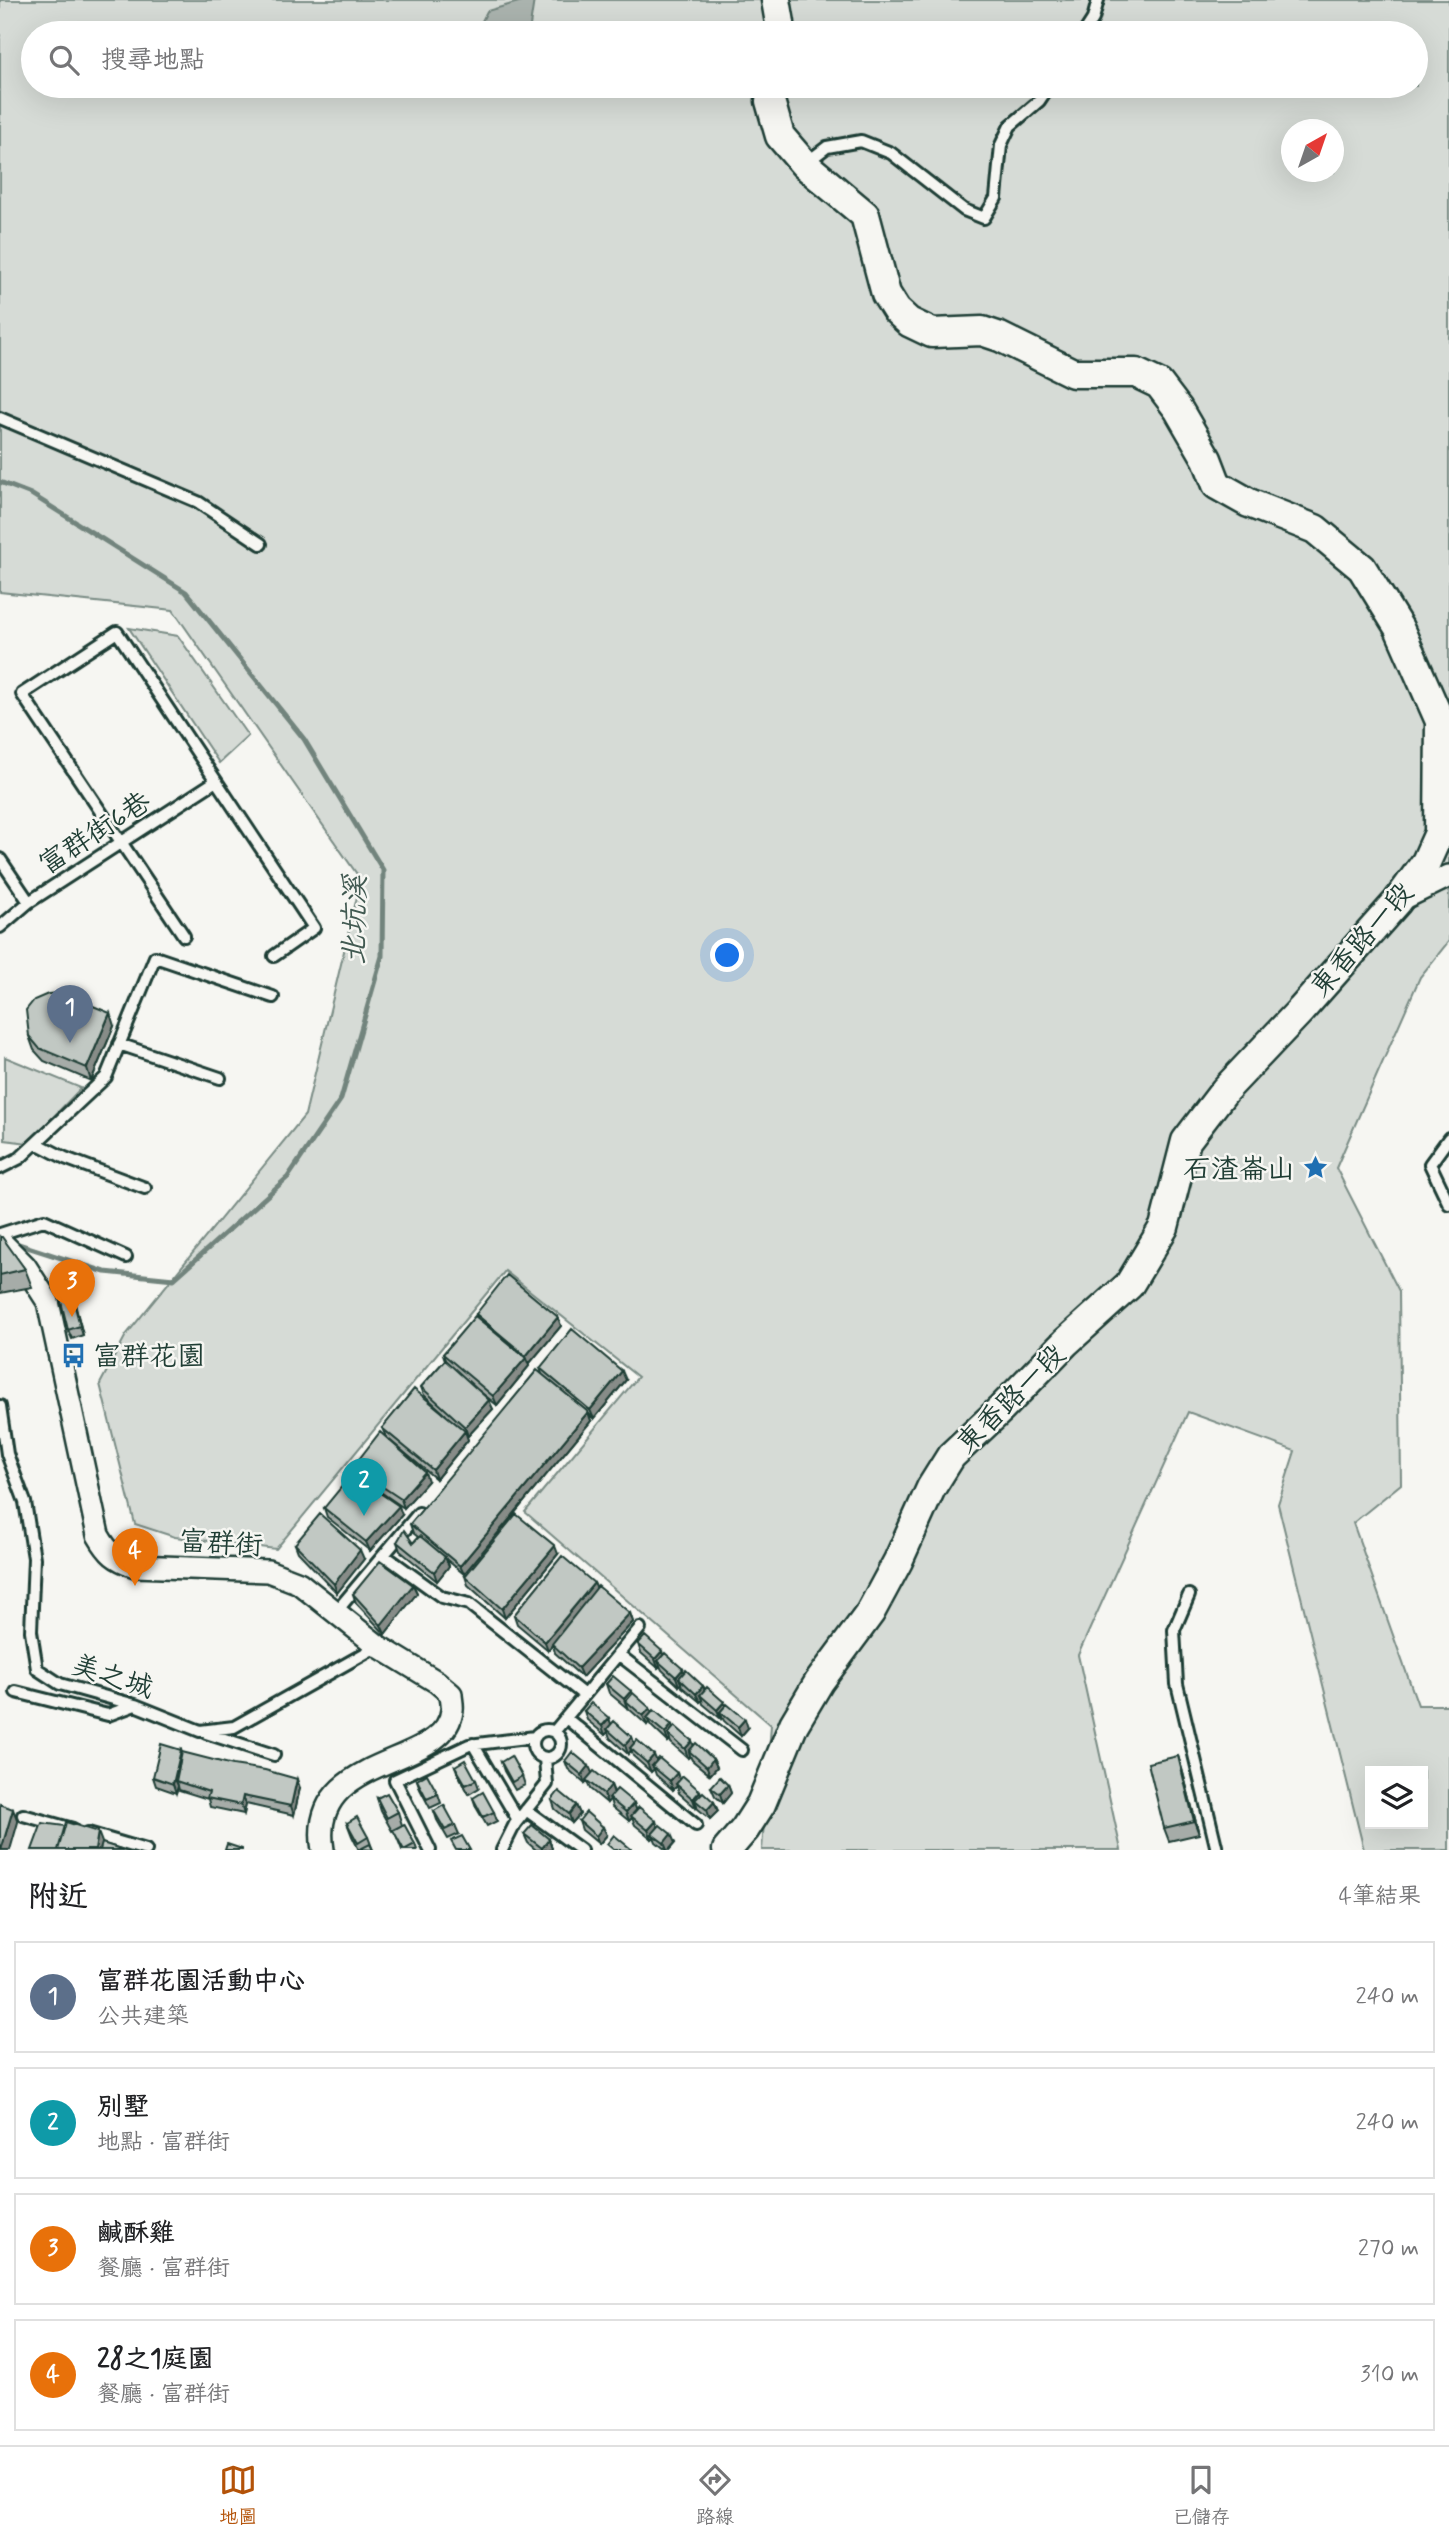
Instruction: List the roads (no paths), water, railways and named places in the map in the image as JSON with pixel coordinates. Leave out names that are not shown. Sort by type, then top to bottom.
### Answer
[{"type":"street","points":[[776,0],[780,21]]},
{"type":"street","name":"東香路一段","points":[[727,1850],[746,1829],[761,1804],[794,1724],[813,1692],[870,1613],[898,1561],[931,1489],[951,1456],[1066,1342],[1129,1285],[1164,1227],[1186,1141],[1197,1124],[1224,1090],[1301,1010],[1397,902],[1426,862],[1439,833],[1440,721],[1399,628],[1362,568],[1315,529],[1249,503],[1217,485],[1207,459],[1178,409],[1159,384],[1136,373],[1073,373],[982,331],[932,333],[909,322],[895,310],[886,294],[864,215],[804,164],[780,136],[770,98]]},
{"type":"street","points":[[1397,902],[1449,876]]},
{"type":"street","name":"富群街","points":[[0,1241],[24,1266],[48,1302],[98,1535],[105,1548],[117,1560],[135,1566],[268,1571],[299,1583],[378,1646],[437,1682],[451,1694],[453,1712],[445,1727],[429,1743],[345,1783],[328,1808],[321,1825],[323,1850]]},
{"type":"lane","points":[[1092,21],[1098,0]]},
{"type":"lane","points":[[804,164],[827,147],[861,141],[891,153],[964,210],[984,218],[996,198],[1001,145],[1010,126],[1041,98]]},
{"type":"lane","points":[[0,418],[198,502],[261,544]]},
{"type":"lane","points":[[184,936],[22,694],[117,632],[314,928],[274,956]]},
{"type":"lane","name":"富群街6巷","points":[[0,927],[29,902],[216,781]]},
{"type":"lane","points":[[0,859],[29,902]]},
{"type":"lane","points":[[0,1168],[20,1158],[106,1077],[155,957],[273,997]]},
{"type":"lane","points":[[119,1044],[220,1078]]},
{"type":"lane","points":[[1449,1138],[1430,1164],[1449,1205]]},
{"type":"lane","points":[[36,1143],[65,1158],[145,1188]]},
{"type":"lane","points":[[0,1234],[44,1220],[126,1257]]},
{"type":"lane","name":"美之城","points":[[0,1406],[7,1454],[25,1502],[34,1558],[31,1631],[37,1669],[60,1684],[135,1705],[200,1731],[234,1727],[378,1646]]},
{"type":"lane","points":[[335,1613],[427,1503]]},
{"type":"lane","points":[[384,1555],[442,1597],[469,1604],[584,1695]]},
{"type":"lane","points":[[1189,1595],[1174,1630],[1177,1684],[1217,1850]]},
{"type":"lane","points":[[554,1732],[639,1628]]},
{"type":"lane","points":[[618,1654],[741,1750]]},
{"type":"lane","points":[[16,1692],[108,1715],[135,1705]]},
{"type":"lane","points":[[566,1718],[696,1825]]},
{"type":"lane","points":[[430,1850],[394,1780],[473,1744],[535,1737],[543,1730],[558,1735],[561,1746],[556,1755],[545,1758],[536,1753],[533,1748],[535,1737]]},
{"type":"lane","points":[[200,1731],[274,1755]]},
{"type":"lane","points":[[473,1744],[518,1820]]},
{"type":"lane","points":[[502,1850],[518,1820],[547,1784],[545,1758]]},
{"type":"lane","points":[[526,1810],[581,1850]]},
{"type":"lane","points":[[23,1815],[146,1850]]},
{"type":"waterway","name":"北坑溪","points":[[0,482],[31,494],[186,592],[304,739],[383,870],[382,956],[341,1099],[288,1177],[174,1279],[105,1272],[12,1242]]},
{"type":"place","name":"富群花園活動中心","points":[[70,1043]]},
{"type":"place","name":"石渣崙山","points":[[1315,1168]]},
{"type":"place","name":"鹹酥雞","points":[[72,1317]]},
{"type":"place","name":"富群花園","points":[[73,1355]]},
{"type":"place","name":"別墅","points":[[364,1516]]},
{"type":"place","name":"28之1庭園","points":[[135,1586]]}]
